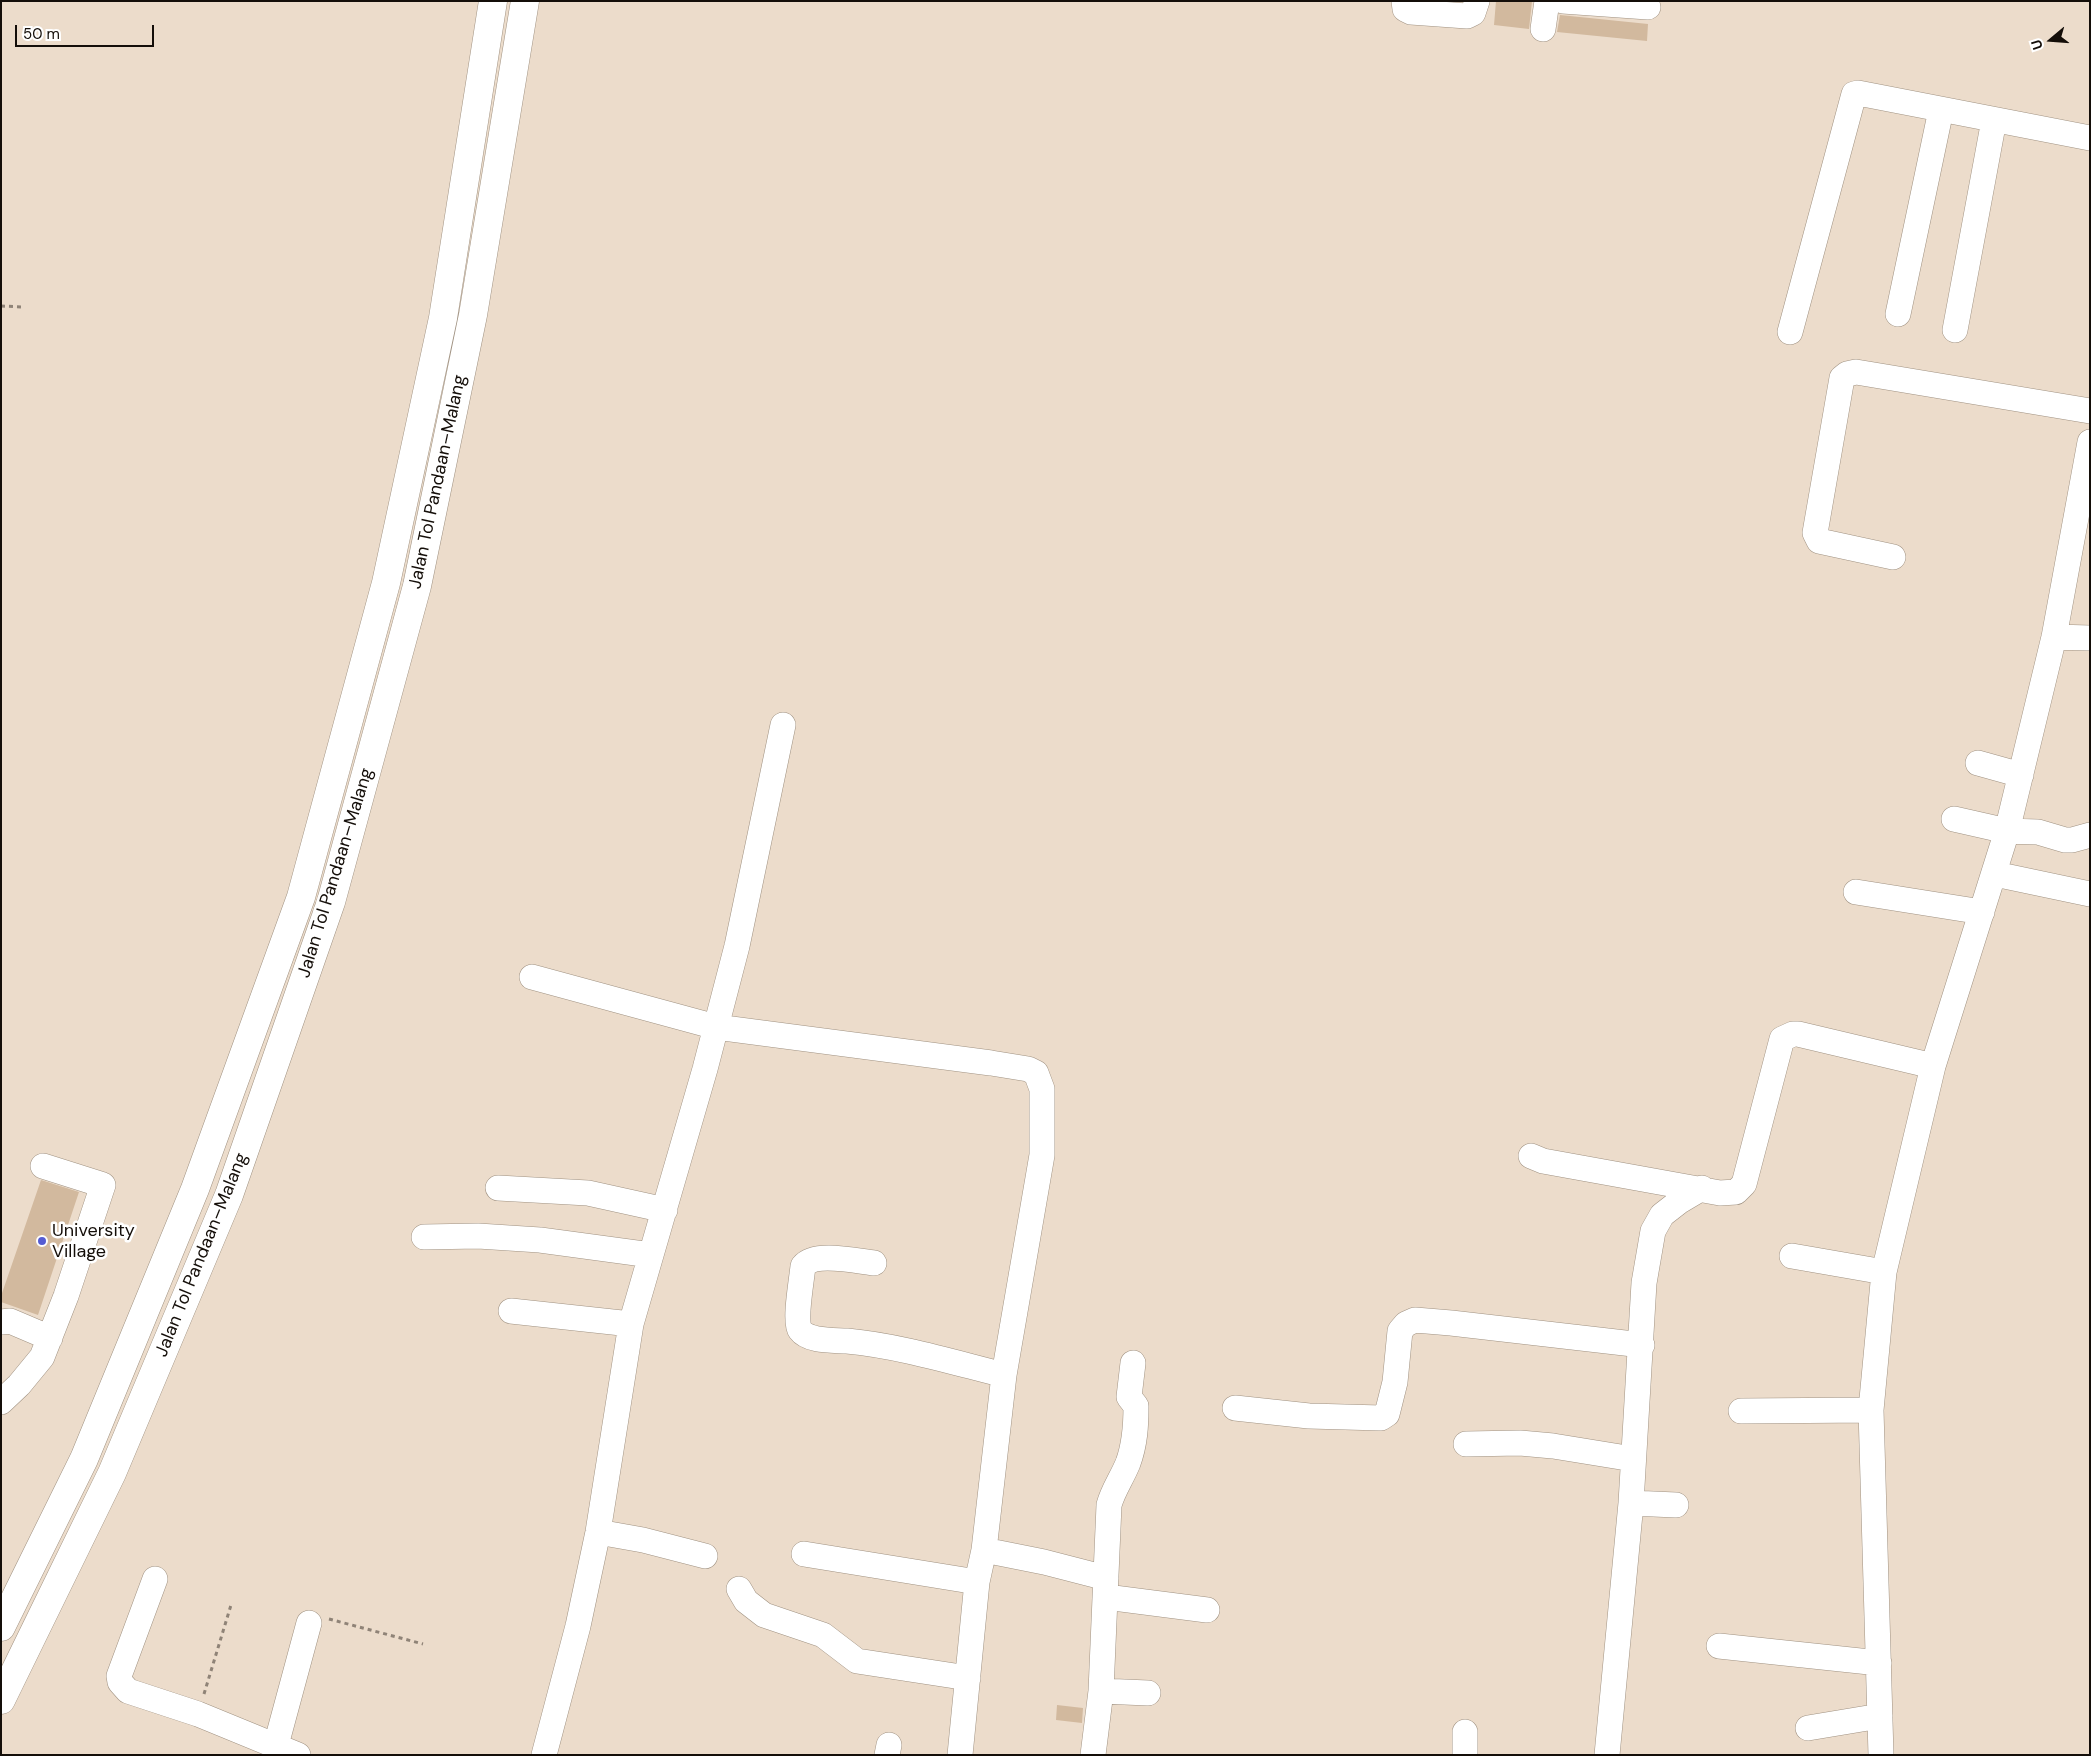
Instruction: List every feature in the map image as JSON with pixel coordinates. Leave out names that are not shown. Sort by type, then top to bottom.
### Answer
[{"type":"highway","name":"Jalan Tol Pandaan–Malang","points":[[1,1627],[84,1459],[192,1198],[301,897],[386,583],[444,318],[493,1]]},
{"type":"highway","name":"Jalan Tol Pandaan–Malang","points":[[1,1700],[112,1473],[229,1195],[331,902],[417,586],[473,315],[525,1]]},
{"type":"street","points":[[1404,1],[1405,9],[1411,12],[1467,16],[1473,13],[1477,1]]},
{"type":"street","points":[[1543,29],[1547,1]]},
{"type":"street","points":[[1564,1],[1648,8]]},
{"type":"street","points":[[1790,332],[1854,94],[1858,93],[2090,138]]},
{"type":"street","points":[[1898,314],[1941,110]]},
{"type":"street","points":[[1955,330],[1994,120]]},
{"type":"street","points":[[1893,557],[1825,543],[1819,541],[1815,533],[1842,378],[1847,374],[1856,372],[2090,411]]},
{"type":"street","points":[[1881,1755],[1871,1410],[1884,1272],[1933,1066],[1995,874],[2021,775],[2054,636],[2086,483],[2090,442]]},
{"type":"street","points":[[2054,636],[2090,638]]},
{"type":"street","points":[[544,1755],[578,1626],[598,1532],[631,1324],[716,1027],[737,946],[782,725]]},
{"type":"street","points":[[1978,763],[2021,775]]},
{"type":"street","points":[[1954,819],[2007,831],[2038,832],[2064,840],[2072,840],[2090,835]]},
{"type":"street","points":[[1995,874],[2090,894]]},
{"type":"street","points":[[1856,892],[1982,912]]},
{"type":"street","points":[[532,977],[716,1027],[991,1063],[1028,1069],[1036,1073],[1042,1089],[1042,1154],[1004,1375],[984,1550],[978,1582],[960,1755]]},
{"type":"street","points":[[1531,1156],[1543,1162],[1702,1188],[1720,1193],[1736,1192],[1744,1184],[1782,1039],[1786,1036],[1798,1034],[1933,1066]]},
{"type":"street","points":[[1,1402],[42,1357],[66,1296],[103,1185],[43,1166]]},
{"type":"street","points":[[498,1188],[588,1194],[664,1210]]},
{"type":"street","points":[[1607,1755],[1631,1503],[1642,1345],[1644,1283],[1653,1231],[1662,1215],[1680,1201],[1702,1188]]},
{"type":"street","points":[[424,1237],[478,1236],[540,1240],[651,1255]]},
{"type":"street","points":[[1792,1256],[1884,1272]]},
{"type":"street","points":[[874,1263],[821,1257],[806,1261],[803,1266],[798,1317],[798,1327],[801,1331],[805,1335],[822,1339],[874,1344],[1004,1375]]},
{"type":"street","points":[[511,1310],[631,1324]]},
{"type":"street","points":[[1,1322],[10,1320],[50,1338]]},
{"type":"street","points":[[1235,1408],[1309,1416],[1381,1418],[1387,1414],[1395,1382],[1400,1331],[1406,1324],[1415,1320],[1642,1345]]},
{"type":"street","points":[[1093,1755],[1101,1691],[1109,1505],[1113,1491],[1128,1464],[1135,1440],[1136,1406],[1129,1397],[1133,1363]]},
{"type":"street","points":[[1741,1411],[1871,1410]]},
{"type":"street","points":[[1466,1444],[1520,1443],[1553,1446],[1633,1459]]},
{"type":"street","points":[[1631,1503],[1676,1505]]},
{"type":"street","points":[[598,1532],[644,1540],[705,1556]]},
{"type":"street","points":[[984,1550],[1044,1562],[1106,1587],[1207,1610]]},
{"type":"street","points":[[804,1554],[978,1582]]},
{"type":"street","points":[[155,1579],[119,1676],[120,1682],[128,1691],[198,1714],[298,1755]]},
{"type":"street","points":[[739,1589],[746,1601],[764,1615],[823,1635],[857,1661],[968,1678]]},
{"type":"street","points":[[276,1745],[309,1623]]},
{"type":"street","points":[[1719,1646],[1879,1663]]},
{"type":"street","points":[[1101,1691],[1148,1692]]},
{"type":"street","points":[[1808,1728],[1880,1716]]},
{"type":"path","points":[[1,306],[23,307]]},
{"type":"path","points":[[198,1714],[231,1605]]},
{"type":"path","points":[[309,1623],[313,1618],[319,1617],[423,1644]]},
{"type":"building","points":[[1496,1],[1532,1],[1529,29],[1494,25]]},
{"type":"building","points":[[1560,15],[1648,24],[1647,41],[1557,32]]},
{"type":"building","name":"University Village","points":[[41,1180],[79,1192],[38,1315],[1,1302],[1,1296]]},
{"type":"building","points":[[1057,1705],[1083,1708],[1082,1723],[1056,1720]]},
{"type":"place","name":"University Village","points":[[42,1241]]}]
